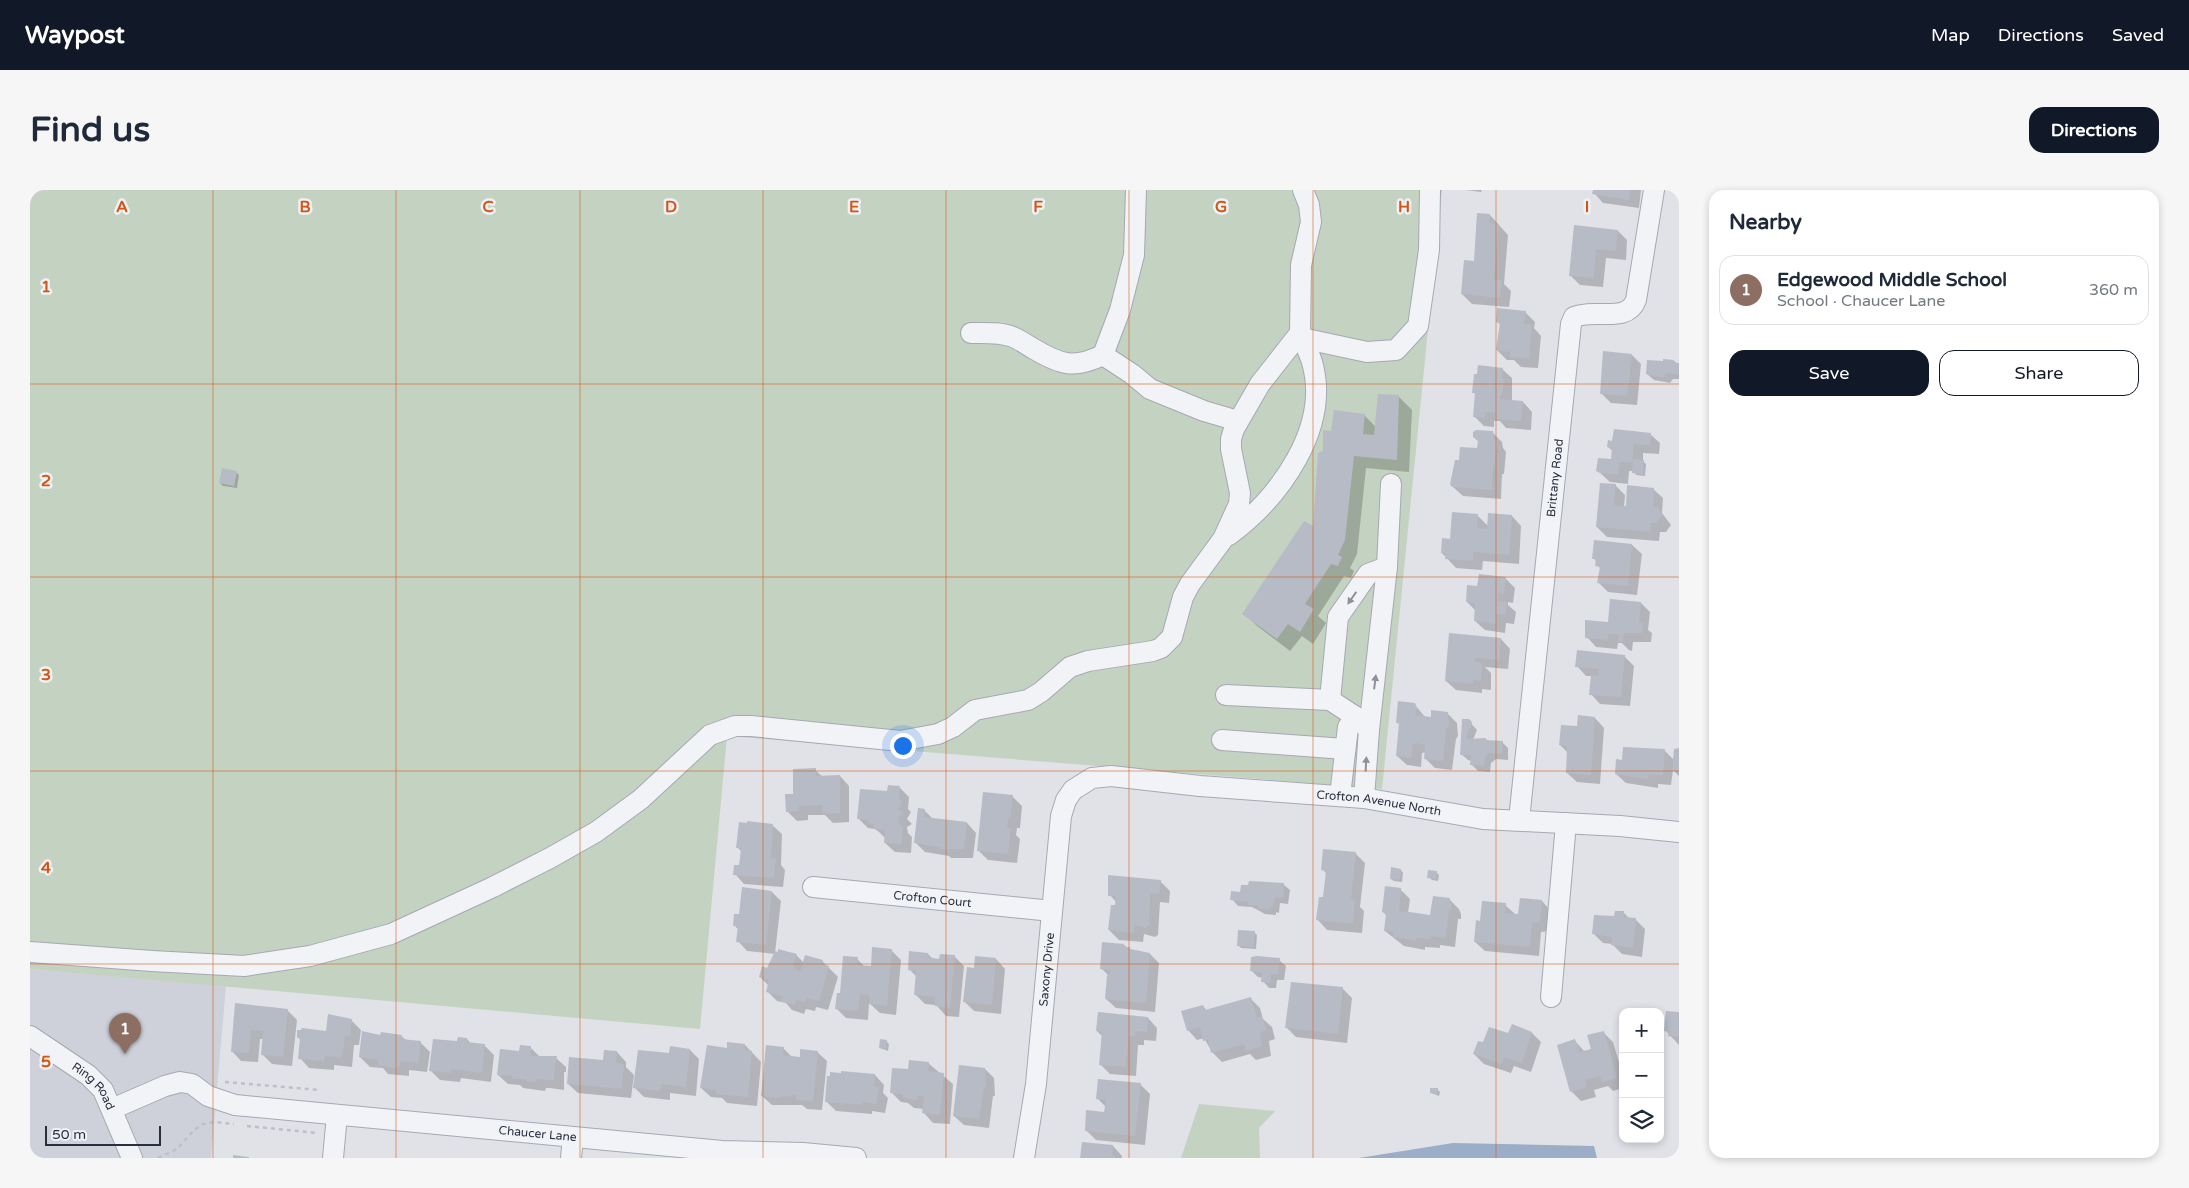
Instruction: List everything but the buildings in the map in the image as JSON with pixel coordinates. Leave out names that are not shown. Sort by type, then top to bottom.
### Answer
[{"type":"street","points":[[971,333],[998,334],[1015,338],[1054,360],[1073,365],[1090,361],[1103,355],[1120,310],[1134,255],[1136,190]]},
{"type":"street","points":[[1223,539],[1236,530],[1284,480],[1310,428],[1315,392],[1314,376],[1312,362],[1300,333],[1301,265],[1312,222],[1303,190]]},
{"type":"street","points":[[1300,333],[1306,339],[1367,352],[1396,350],[1418,326],[1429,250],[1430,190]]},
{"type":"street","name":"Brittany Road","points":[[1519,820],[1571,324],[1574,317],[1581,314],[1592,312],[1619,314],[1628,312],[1633,308],[1636,300],[1654,190]]},
{"type":"street","points":[[30,952],[244,966],[310,956],[391,934],[493,887],[550,858],[596,832],[640,799],[710,735],[724,729],[735,726],[778,727],[900,741],[910,740],[938,734],[953,727],[975,710],[1028,700],[1041,692],[1070,668],[1088,661],[1161,648],[1172,638],[1183,597],[1190,584],[1223,539],[1239,504],[1240,493],[1232,456],[1231,439],[1238,421],[1260,384],[1300,333]]},
{"type":"street","points":[[1103,355],[1132,374],[1150,389],[1204,411],[1238,421]]},
{"type":"street","points":[[1364,798],[1362,724],[1387,567],[1391,484]]},
{"type":"street","points":[[1330,700],[1338,617],[1368,574],[1387,567]]},
{"type":"street","points":[[1226,695],[1330,700],[1362,724]]},
{"type":"street","points":[[1340,796],[1348,727],[1362,724]]},
{"type":"street","points":[[1222,740],[1345,748]]},
{"type":"street","name":"Crofton Avenue North","points":[[1079,786],[1092,778],[1111,776],[1200,786],[1364,798],[1483,820],[1519,820],[1679,832]]},
{"type":"street","name":"Saxony Drive","points":[[1024,1158],[1036,1084],[1061,816],[1066,800],[1073,790],[1079,786]]},
{"type":"street","points":[[1551,997],[1566,823]]},
{"type":"street","name":"Crofton Court","points":[[813,887],[1052,912]]},
{"type":"street","name":"Ring Road","points":[[30,1036],[88,1075],[103,1090],[132,1158]]},
{"type":"street","name":"Chaucer Lane","points":[[112,1109],[165,1086],[180,1082],[192,1084],[208,1096],[222,1091],[234,1104],[722,1151],[856,1158]]},
{"type":"street","points":[[333,1158],[337,1115]]},
{"type":"street","points":[[571,1158],[573,1137]]},
{"type":"path","points":[[222,1091],[320,1090]]},
{"type":"path","points":[[158,1158],[176,1149],[194,1130],[203,1124],[214,1122],[323,1133]]},
{"type":"shaded area","points":[[30,969],[226,986],[211,1158],[30,1158]]},
{"type":"green space","points":[[30,190],[1442,190],[1382,789],[727,736],[700,1029],[30,969]]},
{"type":"green space","points":[[1199,1104],[1275,1111],[1259,1128],[1260,1158],[1181,1158]]},
{"type":"water","points":[[1453,1143],[1594,1146],[1597,1158],[1359,1158]]},
{"type":"place","name":"Edgewood Middle School","points":[[125,1054]]}]
